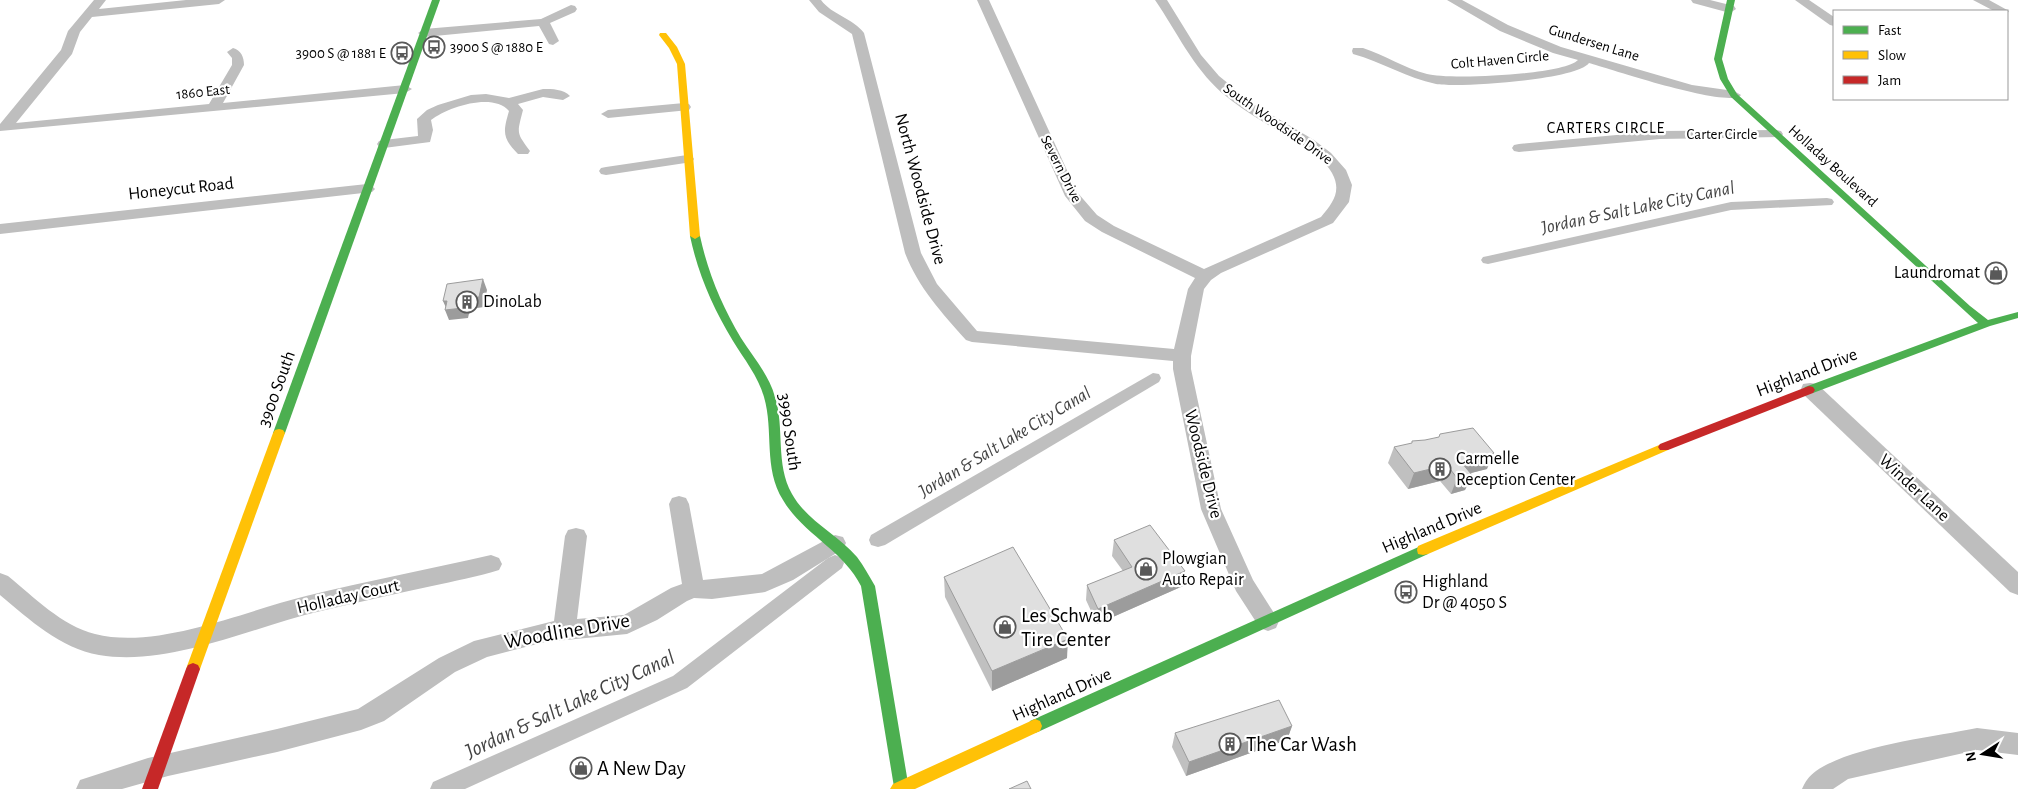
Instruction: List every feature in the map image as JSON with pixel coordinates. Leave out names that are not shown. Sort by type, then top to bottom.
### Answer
[{"type":"main road","name":"3900 South","points":[[153,778],[436,0]]},
{"type":"main road","name":"Holladay Boulevard","points":[[1731,5],[1718,59],[1724,79],[1734,95],[1966,308],[1986,324]]},
{"type":"main road","name":"3990 South","points":[[663,35],[679,58],[690,200],[701,262],[708,283],[731,330],[761,377],[769,396],[775,429],[774,461],[778,479],[784,492],[799,514],[809,524],[835,543],[851,559],[866,579],[874,618],[900,788]]},
{"type":"main road","name":"Highland Drive","points":[[900,788],[1401,559],[1683,439],[1810,389],[1986,324],[2018,315]]},
{"type":"street","points":[[89,14],[100,0]]},
{"type":"street","points":[[89,14],[219,0]]},
{"type":"street","name":"North Woodside Drive","points":[[815,0],[820,7],[848,24],[858,33],[913,253],[920,273],[936,295],[972,336],[1182,356]]},
{"type":"street","name":"Severn Drive","points":[[983,0],[1070,193],[1080,207],[1091,218],[1108,229],[1205,276]]},
{"type":"street","name":"South Woodside Drive","points":[[1161,0],[1170,12],[1194,56],[1209,73],[1256,112],[1335,163],[1343,177],[1346,188],[1344,202],[1327,220],[1215,269],[1205,276]]},
{"type":"street","name":"Gundersen Lane","points":[[1453,0],[1531,41],[1585,59],[1691,88],[1734,95]]},
{"type":"street","points":[[1698,0],[1731,5]]},
{"type":"street","points":[[1801,0],[1833,21]]},
{"type":"street","points":[[1979,0],[2001,10]]},
{"type":"street","points":[[424,32],[543,22],[571,9]]},
{"type":"street","name":"1860 East","points":[[89,14],[74,31],[67,51],[4,128],[405,89]]},
{"type":"street","points":[[543,22],[553,41]]},
{"type":"street","name":"Colt Haven Circle","points":[[1358,50],[1379,57],[1423,77],[1449,82],[1569,70],[1581,65],[1585,59]]},
{"type":"street","points":[[214,107],[238,65],[238,58],[233,52]]},
{"type":"street","points":[[384,144],[425,140],[424,119],[436,109],[446,104],[487,99],[510,102],[537,94],[552,93],[563,96]]},
{"type":"street","points":[[510,102],[516,110],[511,126],[511,135],[523,151]]},
{"type":"street","points":[[608,114],[684,106]]},
{"type":"street","name":"Carter Circle","points":[[1519,148],[1660,135],[1776,134]]},
{"type":"street","points":[[606,171],[687,159]]},
{"type":"street","name":"Honeycut Road","points":[[0,229],[367,190]]},
{"type":"street","points":[[1182,356],[1196,289],[1205,276]]},
{"type":"street","name":"Woodside Drive","points":[[1182,356],[1182,369],[1189,412],[1211,509],[1244,585],[1268,621]]},
{"type":"street","name":"Winder Lane","points":[[1810,389],[2018,586]]},
{"type":"street","points":[[679,504],[694,589]]},
{"type":"street","points":[[565,628],[576,536]]},
{"type":"street","name":"Woodline Drive","points":[[89,789],[106,782],[153,778],[361,719],[376,713],[447,665],[482,648],[520,637],[565,628],[627,624],[679,594],[694,589],[712,590],[755,585],[774,580],[835,543]]},
{"type":"street","name":"Holladay Court","points":[[0,582],[62,630],[77,638],[98,645],[137,646],[206,635],[283,611],[491,564]]},
{"type":"street","points":[[1815,789],[1824,780],[1843,769],[1894,756],[1977,739],[2018,744]]},
{"type":"building","points":[[483,279],[479,297],[465,298],[463,308],[445,310],[447,301],[443,301],[447,284]]},
{"type":"building","points":[[1473,428],[1494,453],[1461,462],[1472,475],[1457,478],[1447,465],[1414,473],[1394,447],[1412,443],[1412,441],[1439,437],[1440,434]]},
{"type":"building","points":[[1150,525],[1185,571],[1098,609],[1087,585],[1132,567],[1114,540]]},
{"type":"building","name":"Les Schwab Tire Center","points":[[1013,547],[1068,639],[992,671],[944,577]]},
{"type":"building","points":[[1279,700],[1292,726],[1189,762],[1175,733]]},
{"type":"building","points":[[1027,781],[1031,789],[1009,789]]},
{"type":"waterway","name":"Jordan & Salt Lake City Canal","points":[[1488,260],[1731,206],[1827,202]]},
{"type":"waterway","name":"Jordan & Salt Lake City Canal","points":[[878,540],[1153,378]]},
{"type":"waterway","name":"Jordan & Salt Lake City Canal","points":[[441,789],[680,682],[835,563]]},
{"type":"traffic: fast","points":[[279,433],[436,0]]},
{"type":"traffic: fast","points":[[1731,0],[1718,59],[1724,79],[1734,95],[1966,308],[1986,324]]},
{"type":"traffic: fast","points":[[695,236],[706,278],[717,304],[760,375],[770,398],[773,411],[776,461],[781,485],[796,510],[852,560],[868,586],[902,787]]},
{"type":"traffic: fast","points":[[1809,390],[1986,324],[2018,315]]},
{"type":"traffic: fast","points":[[1035,726],[1423,550]]},
{"type":"traffic: slow","points":[[663,35],[673,47],[681,64],[695,236]]},
{"type":"traffic: slow","points":[[193,669],[279,433]]},
{"type":"traffic: slow","points":[[1423,550],[1664,447]]},
{"type":"traffic: slow","points":[[898,789],[1035,726]]},
{"type":"traffic: jam","points":[[1664,447],[1809,390]]},
{"type":"traffic: jam","points":[[150,789],[193,669]]},
{"type":"place","name":"3900 S @ 1880 E","points":[[434,47]]},
{"type":"place","name":"3900 S @ 1881 E","points":[[402,53]]},
{"type":"place","name":"Laundromat","points":[[1996,273]]},
{"type":"place","name":"DinoLab","points":[[467,302]]},
{"type":"place","name":"Carmelle Reception Center","points":[[1440,469]]},
{"type":"place","name":"Plowgian Auto Repair","points":[[1146,569]]},
{"type":"place","name":"Highland Dr @ 4050 S","points":[[1406,592]]},
{"type":"place","name":"Les Schwab Tire Center","points":[[1005,627]]},
{"type":"place","name":"The Car Wash","points":[[1230,744]]},
{"type":"place","name":"A New Day","points":[[581,768]]},
{"type":"district","name":"CARTERS CIRCLE","points":[[1606,128]]}]
